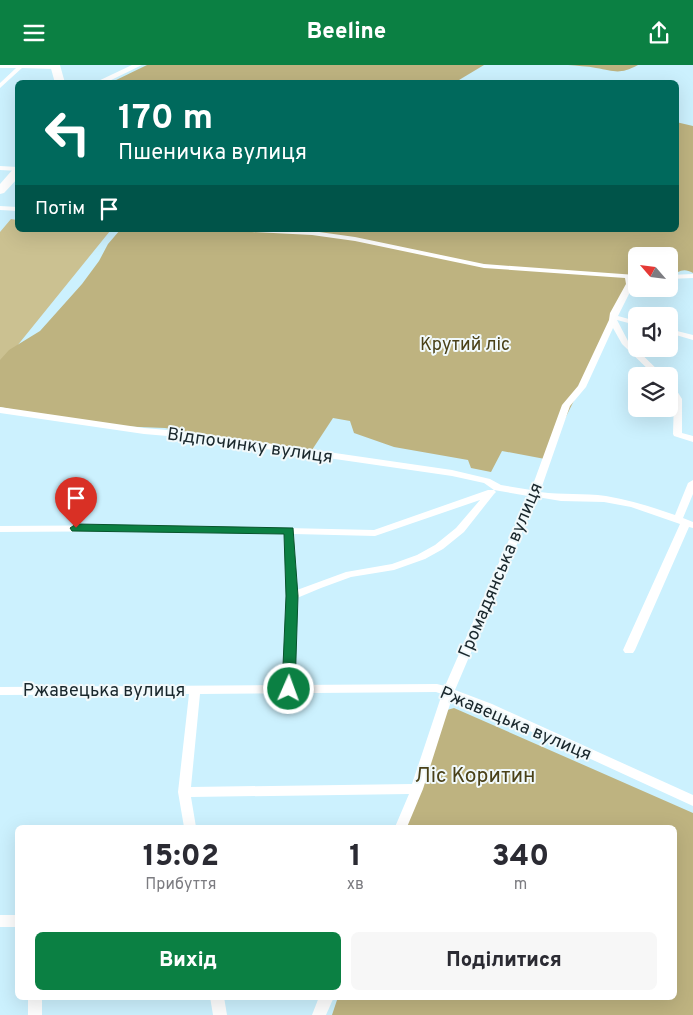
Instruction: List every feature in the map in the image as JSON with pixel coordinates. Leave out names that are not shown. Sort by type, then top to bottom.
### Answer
[{"type":"highway","points":[[55,66],[59,80]]},
{"type":"highway","points":[[0,191],[15,173]]},
{"type":"street","points":[[104,80],[138,65]]},
{"type":"street","points":[[0,66],[55,66]]},
{"type":"street","points":[[0,86],[20,67]]},
{"type":"street","points":[[0,168],[15,169]]},
{"type":"street","points":[[0,208],[15,209]]},
{"type":"street","points":[[292,232],[355,239],[484,266],[628,276]]},
{"type":"street","points":[[678,277],[693,276]]},
{"type":"street","name":"Громадянська вулиця","points":[[401,825],[417,789],[448,693],[534,493],[566,405],[582,387],[628,288]]},
{"type":"street","points":[[613,319],[628,322]]},
{"type":"street","points":[[613,319],[625,342],[651,367]]},
{"type":"street","points":[[678,333],[693,337]]},
{"type":"street","name":"Відпочинку вулиця","points":[[0,410],[144,431],[191,435],[452,473],[487,481],[494,490]]},
{"type":"street","points":[[677,417],[677,434],[693,439]]},
{"type":"street","points":[[629,650],[686,522],[693,483]]},
{"type":"street","points":[[292,596],[350,574],[394,567],[421,557],[439,547],[460,530],[494,490]]},
{"type":"street","points":[[0,529],[152,528],[375,533],[494,490],[534,493],[561,498],[604,499],[633,504],[686,522]]},
{"type":"street","points":[[289,531],[292,596],[289,689]]},
{"type":"street","name":"Ржавецька вулиця","points":[[0,691],[289,689],[408,686],[437,688],[488,707],[693,801]]},
{"type":"street","points":[[190,825],[184,792],[195,690]]},
{"type":"street","points":[[184,792],[417,789]]},
{"type":"street","points":[[0,921],[15,921]]},
{"type":"street","points":[[35,1000],[35,1015]]},
{"type":"street","points":[[218,1000],[220,1015]]},
{"type":"street","points":[[319,1015],[326,1000]]},
{"type":"shaded area","points":[[11,219],[15,220],[15,232],[109,232],[0,367],[0,232]]},
{"type":"green space","points":[[147,65],[484,65],[459,80],[116,80]]},
{"type":"green space","points":[[568,65],[638,65],[626,70],[617,71]]},
{"type":"green space","name":"Крутий ліс","points":[[679,123],[693,126],[693,273],[684,270],[678,272],[678,247],[628,247],[628,281],[612,324],[545,459],[502,451],[491,472],[471,468],[468,460],[394,447],[354,433],[350,421],[333,418],[312,450],[251,443],[165,428],[114,426],[0,407],[0,360],[9,350],[40,331],[82,284],[99,261],[108,244],[118,232],[679,232]]},
{"type":"green space","name":"Ліс Коритин","points":[[454,708],[693,813],[693,1015],[332,1015],[337,1000],[677,1000],[677,825],[400,825],[440,712]]},
{"type":"route","points":[[76,528],[289,531],[292,596],[289,689]]}]
